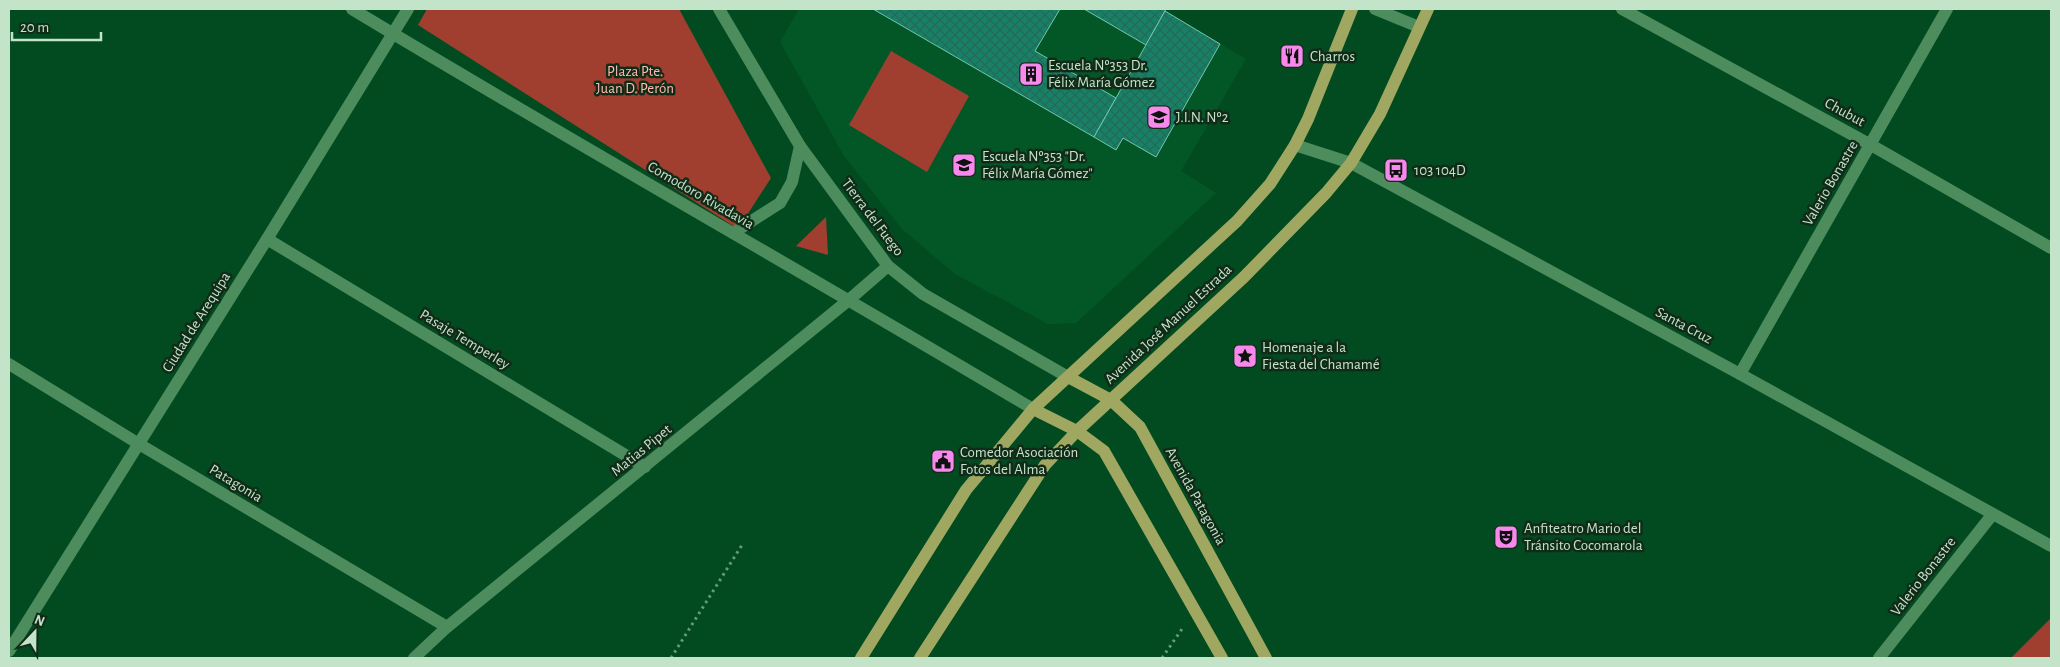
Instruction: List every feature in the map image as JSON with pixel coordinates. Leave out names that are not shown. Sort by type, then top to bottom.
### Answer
[{"type":"main road","name":"Avenida José Manuel Estrada","points":[[860,658],[966,490],[1033,409],[1237,221],[1270,184],[1296,145],[1352,9]]},
{"type":"main road","name":"Avenida José Manuel Estrada","points":[[920,658],[1045,465],[1077,432],[1244,277],[1326,193],[1351,163],[1380,114],[1428,9]]},
{"type":"main road","name":"Avenida Patagonia","points":[[1068,377],[1111,400],[1140,427],[1266,658]]},
{"type":"main road","points":[[1033,409],[1077,432],[1104,451],[1222,658]]},
{"type":"street","name":"Comodoro Rivadavia","points":[[352,9],[733,233],[850,299],[1033,409]]},
{"type":"street","name":"Ciudad de Arequipa","points":[[9,651],[267,239],[408,9]]},
{"type":"street","name":"Tierra del Fuego","points":[[719,9],[800,146],[888,266],[924,294],[1068,377]]},
{"type":"street","points":[[1375,9],[1419,28]]},
{"type":"street","name":"Chubut","points":[[1622,9],[1871,145],[2051,248]]},
{"type":"street","name":"Valerio Bonastre","points":[[1740,374],[1947,9]]},
{"type":"street","name":"Santa Cruz","points":[[1296,145],[1351,163],[1740,374],[2051,546]]},
{"type":"street","points":[[733,233],[780,202],[792,182],[800,146]]},
{"type":"street","name":"Pasaje Temperley","points":[[267,239],[645,467]]},
{"type":"street","name":"Matias Pipet","points":[[414,658],[447,627],[645,467],[888,266]]},
{"type":"street","name":"Patagonia","points":[[9,364],[139,444],[447,627]]},
{"type":"street","name":"Valerio Bonastre","points":[[1879,658],[1992,515]]},
{"type":"path","points":[[671,658],[742,545]]},
{"type":"path","points":[[1162,658],[1196,610]]},
{"type":"shaded area","name":"Escuela Nº353 \"Dr. Félix María Gómez\"","points":[[799,9],[1166,9],[1165,11],[1246,59],[1181,171],[1216,193],[1076,323],[1048,324],[955,274],[902,229],[844,156],[780,42]]},
{"type":"green space","name":"Plaza Pte. Juan D. Perón","points":[[427,9],[679,9],[771,178],[738,229],[418,25]]},
{"type":"green space","points":[[891,51],[969,96],[927,172],[849,125]]},
{"type":"green space","points":[[826,217],[828,255],[796,246]]},
{"type":"green space","points":[[2051,618],[2051,658],[2011,658]]},
{"type":"building","name":"Escuela Nº353 Dr. Félix María Gómez","points":[[873,9],[1060,9],[1035,51],[1116,98],[1094,137]]},
{"type":"building","name":"Escuela Nº353 Dr. Félix María Gómez","points":[[1084,9],[1166,9],[1146,45]]},
{"type":"building","name":"J.I.N. Nº2","points":[[1165,11],[1220,44],[1156,157],[1123,138],[1116,150],[1094,137]]},
{"type":"place","name":"Charros","points":[[1292,56]]},
{"type":"place","name":"Escuela Nº353 Dr. Félix María Gómez","points":[[1031,74]]},
{"type":"place","name":"J.I.N. Nº2","points":[[1159,117]]},
{"type":"place","name":"Escuela Nº353 \"Dr. Félix María Gómez\"","points":[[964,165]]},
{"type":"place","name":"103 104D","points":[[1396,170]]},
{"type":"place","name":"Homenaje a la Fiesta del Chamamé","points":[[1245,356]]},
{"type":"place","name":"Comedor Asociación Fotos del Alma","points":[[943,461]]},
{"type":"place","name":"Anfiteatro Mario del Tránsito Cocomarola","points":[[1506,537]]}]
